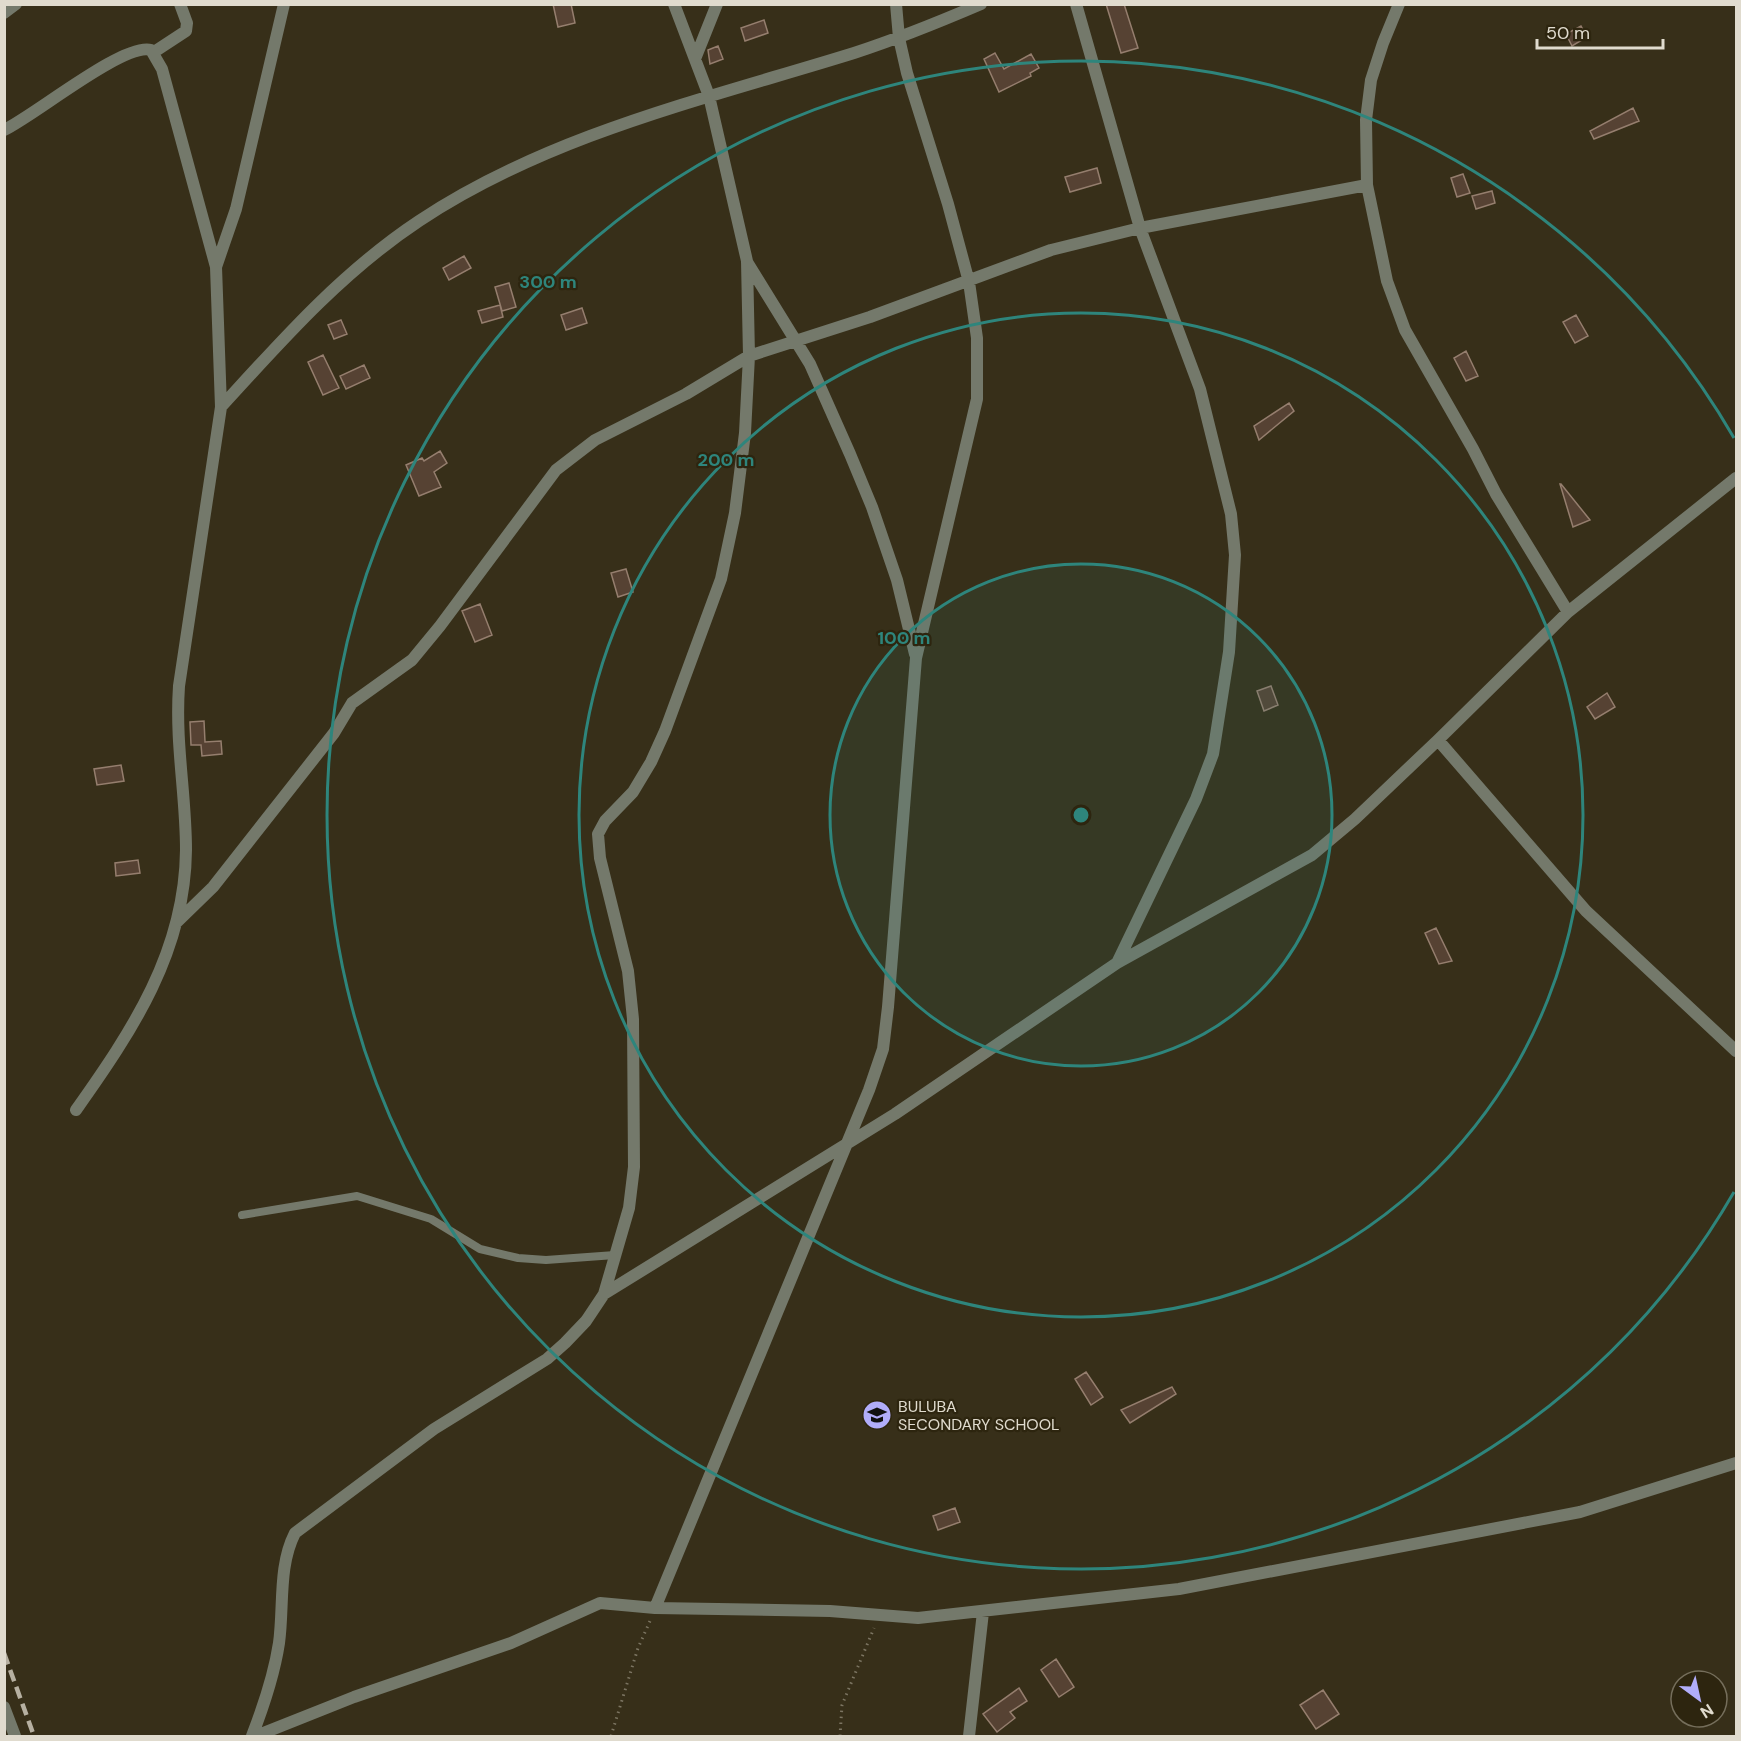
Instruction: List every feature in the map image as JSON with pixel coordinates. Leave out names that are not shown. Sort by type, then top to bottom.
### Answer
[{"type":"street","points":[[4,13],[16,4]]},
{"type":"street","points":[[4,130],[116,60],[138,49],[154,52],[186,30],[188,23],[180,4]]},
{"type":"street","points":[[216,267],[236,209],[284,4]]},
{"type":"street","points":[[254,1737],[270,1689],[279,1641],[286,1557],[295,1533],[434,1429],[547,1359],[586,1321],[604,1294],[629,1208],[634,1167],[633,1019],[628,971],[600,858],[598,834],[605,821],[633,792],[651,762],[721,579],[735,513],[745,433],[749,357],[747,261],[709,96],[674,4]]},
{"type":"street","points":[[695,59],[717,4]]},
{"type":"street","points":[[655,1608],[843,1147],[869,1090],[883,1049],[902,863],[916,658],[976,399],[977,338],[969,282],[899,38],[896,4]]},
{"type":"street","points":[[221,407],[344,278],[421,220],[543,153],[709,96],[899,38],[981,4]]},
{"type":"street","points":[[1076,4],[1140,228],[1176,319],[1211,430],[1231,514],[1234,591],[1229,652],[1213,754],[1196,799],[1117,963]]},
{"type":"street","points":[[1399,4],[1383,43],[1367,99],[1367,185],[1387,281],[1405,330],[1496,494],[1568,612]]},
{"type":"street","points":[[76,1110],[126,1039],[148,999],[176,923],[186,849],[176,725],[179,686],[221,407],[216,267],[178,124],[154,52]]},
{"type":"street","points":[[176,923],[213,887],[334,733],[352,703],[412,660],[556,470],[595,440],[686,394],[749,357],[969,282],[1052,250],[1140,228],[1367,185]]},
{"type":"street","points":[[747,261],[794,342],[810,364],[872,507],[897,580],[916,658]]},
{"type":"street","points":[[604,1294],[843,1147],[1117,963],[1312,855],[1355,819],[1438,741],[1568,612],[1737,478]]},
{"type":"street","points":[[1438,741],[1586,911],[1737,1051]]},
{"type":"street","points":[[254,1737],[354,1697],[512,1643],[592,1605],[610,1602],[655,1608],[718,1607],[918,1618],[1179,1589],[1580,1512],[1737,1463]]},
{"type":"street","points":[[969,1737],[983,1612]]},
{"type":"street","points":[[4,1707],[15,1737]]},
{"type":"lane","points":[[242,1215],[357,1196],[432,1219],[480,1249],[518,1258],[546,1260],[615,1255]]},
{"type":"path","points":[[611,1737],[638,1648],[655,1608]]},
{"type":"path","points":[[840,1737],[842,1705],[879,1615]]},
{"type":"building","points":[[553,4],[571,4],[575,23],[558,27]]},
{"type":"building","points":[[1106,4],[1124,4],[1138,48],[1121,53]]},
{"type":"building","points":[[764,20],[768,33],[745,41],[741,28]]},
{"type":"building","points":[[1581,26],[1587,37],[1572,46],[1566,34]]},
{"type":"building","points":[[718,46],[723,59],[710,64],[708,50]]},
{"type":"building","points":[[995,53],[1004,69],[1031,54],[1039,68],[1030,73],[1031,76],[999,92],[984,59]]},
{"type":"building","points":[[1633,108],[1639,121],[1594,139],[1590,131]]},
{"type":"building","points":[[1097,168],[1101,183],[1070,192],[1065,177]]},
{"type":"building","points":[[1463,174],[1470,193],[1457,197],[1451,178]]},
{"type":"building","points":[[1492,191],[1495,203],[1476,209],[1472,196]]},
{"type":"building","points":[[464,256],[471,268],[449,280],[443,268]]},
{"type":"building","points":[[509,283],[516,307],[502,311],[495,287]]},
{"type":"building","points":[[500,305],[503,317],[482,323],[478,311]]},
{"type":"building","points":[[582,308],[587,323],[566,330],[561,315]]},
{"type":"building","points":[[1576,315],[1588,336],[1575,343],[1563,322]]},
{"type":"building","points":[[341,320],[347,334],[334,339],[328,325]]},
{"type":"building","points":[[1466,351],[1478,376],[1466,381],[1454,358]]},
{"type":"building","points":[[323,355],[339,388],[323,395],[308,362]]},
{"type":"building","points":[[364,365],[370,378],[346,389],[340,376]]},
{"type":"building","points":[[1289,403],[1294,411],[1259,440],[1254,426]]},
{"type":"building","points":[[440,451],[447,463],[434,472],[441,487],[419,496],[406,465],[422,458],[424,461]]},
{"type":"building","points":[[1561,484],[1590,520],[1573,527]]},
{"type":"building","points":[[626,569],[633,592],[618,597],[611,573]]},
{"type":"building","points":[[480,604],[492,635],[475,642],[462,611]]},
{"type":"building","points":[[1271,686],[1278,705],[1264,711],[1257,691]]},
{"type":"building","points":[[1607,693],[1615,707],[1595,719],[1587,707]]},
{"type":"building","points":[[204,721],[205,742],[221,741],[222,754],[202,756],[201,745],[191,745],[190,722]]},
{"type":"building","points":[[121,765],[124,781],[97,785],[94,769]]},
{"type":"building","points":[[138,860],[140,873],[116,876],[115,863]]},
{"type":"building","points":[[1436,928],[1452,961],[1439,964],[1425,933]]},
{"type":"building","points":[[1086,1372],[1103,1397],[1091,1405],[1075,1379]]},
{"type":"building","points":[[1172,1387],[1176,1394],[1130,1423],[1121,1410]]},
{"type":"building","points":[[955,1508],[960,1522],[938,1530],[933,1516]]},
{"type":"building","points":[[1056,1659],[1074,1687],[1059,1697],[1041,1670]]},
{"type":"building","points":[[1019,1688],[1027,1701],[1010,1712],[1015,1718],[997,1732],[983,1714]]},
{"type":"building","points":[[1323,1690],[1339,1714],[1316,1729],[1300,1705]]},
{"type":"railway","points":[[4,1653],[34,1736]]},
{"type":"place","name":"BULUBA SECONDARY SCHOOL","points":[[877,1415]]}]
